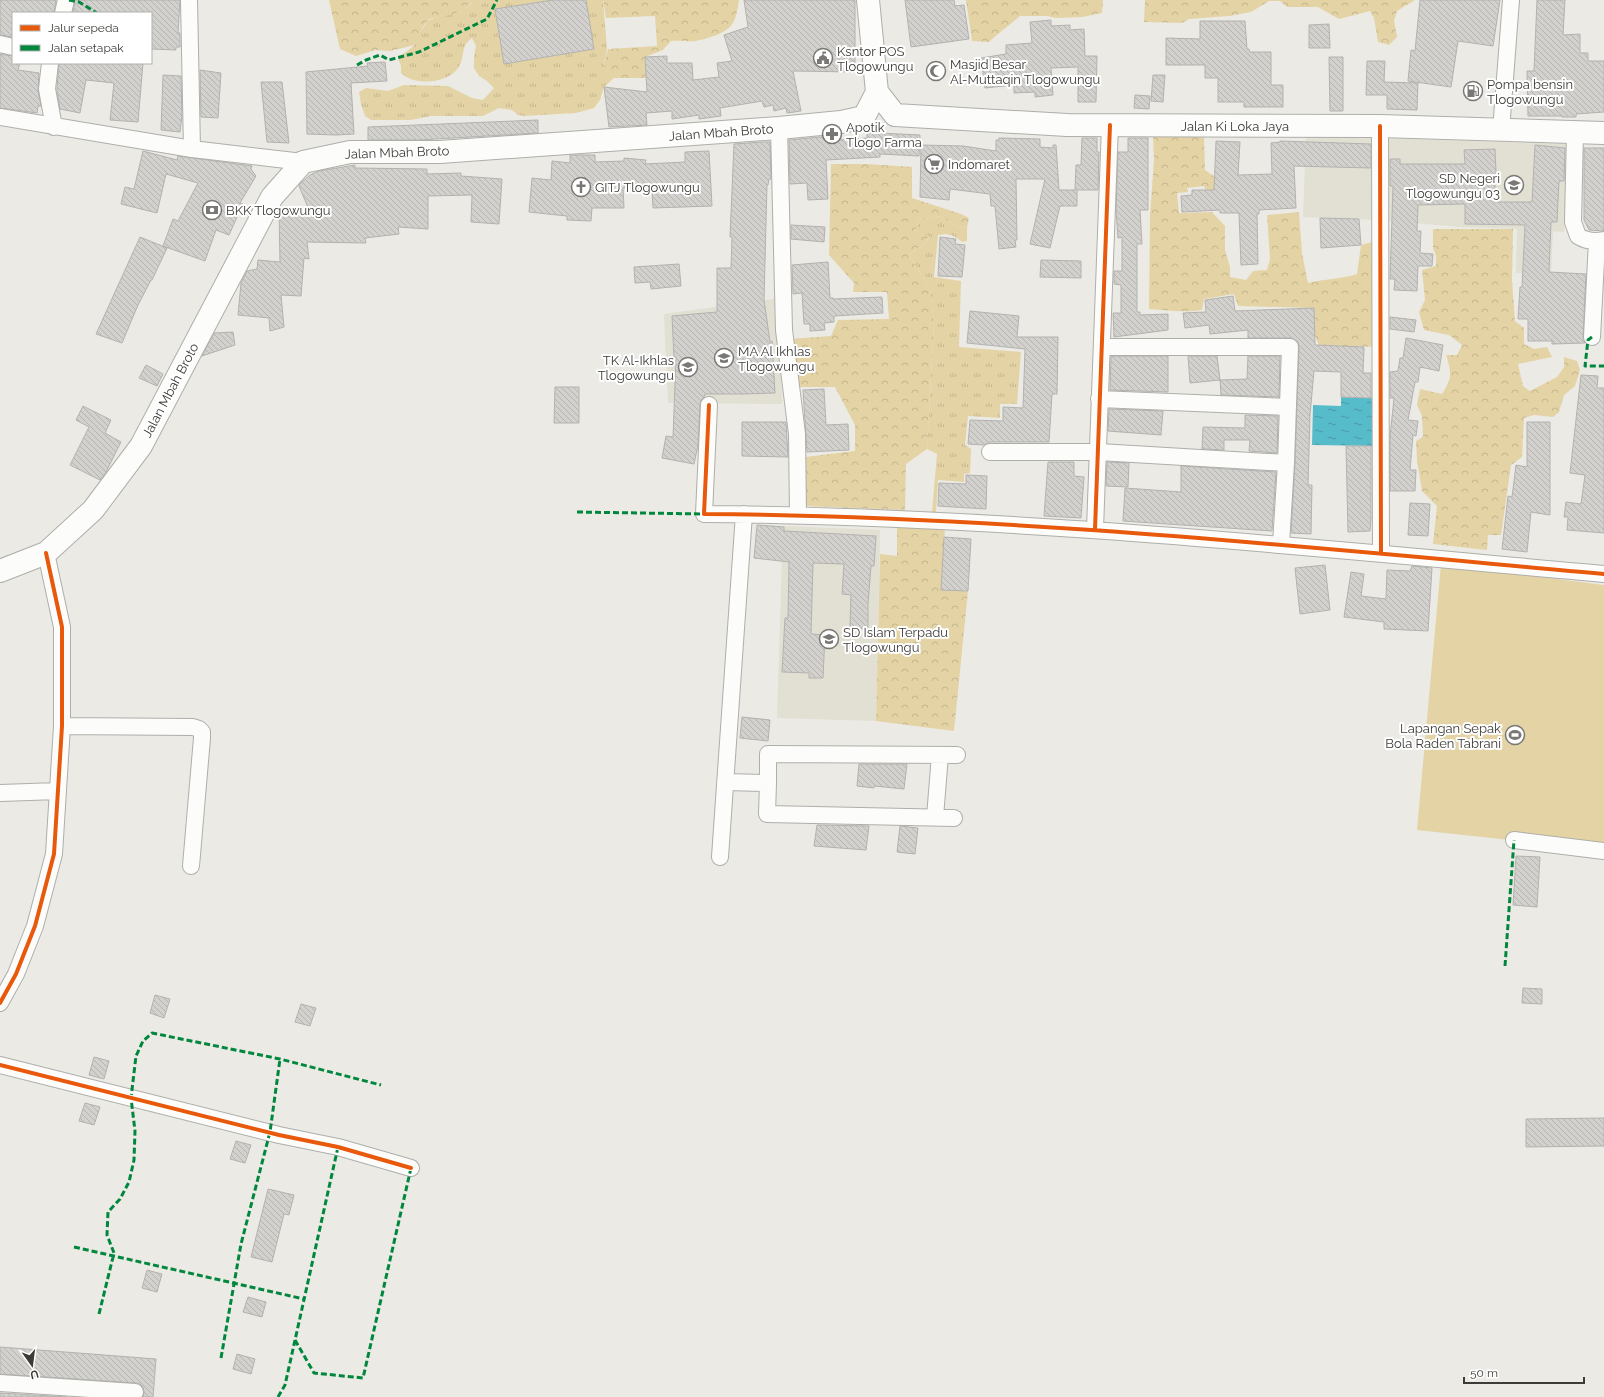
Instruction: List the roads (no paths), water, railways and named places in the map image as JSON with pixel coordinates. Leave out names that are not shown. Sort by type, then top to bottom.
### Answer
[{"type":"main road","points":[[868,0],[877,92],[895,115]]},
{"type":"main road","points":[[864,117],[877,92]]},
{"type":"main road","name":"Jalan Ki Loka Jaya","points":[[895,115],[1062,124],[1380,126],[1604,134]]},
{"type":"main road","name":"Jalan Mbah Broto","points":[[0,571],[46,553],[93,510],[141,446],[272,197],[303,162],[350,152],[440,152],[779,128],[841,122],[864,117],[895,115]]},
{"type":"street","points":[[62,12],[66,0]]},
{"type":"street","points":[[189,0],[192,149]]},
{"type":"street","points":[[1501,131],[1511,0]]},
{"type":"street","points":[[0,44],[12,46]]},
{"type":"street","points":[[50,64],[47,89],[54,126]]},
{"type":"street","points":[[0,117],[192,149],[303,162]]},
{"type":"street","points":[[1095,530],[1110,125]]},
{"type":"street","points":[[1380,126],[1381,553]]},
{"type":"street","points":[[779,128],[784,330],[796,434],[798,514]]},
{"type":"street","points":[[1575,132],[1573,222],[1578,236],[1583,239],[1600,240],[1592,337]]},
{"type":"street","points":[[1102,346],[1290,347],[1286,463],[1281,544]]},
{"type":"street","points":[[1099,399],[1288,407]]},
{"type":"street","points":[[709,405],[704,514],[798,514],[1095,530],[1281,544],[1604,574]]},
{"type":"street","points":[[990,452],[1099,452],[1286,463]]},
{"type":"street","points":[[720,857],[744,514]]},
{"type":"street","points":[[0,1003],[19,967],[35,926],[46,890],[54,854],[62,726],[62,627],[46,553]]},
{"type":"street","points":[[62,726],[193,727],[202,732],[191,866]]},
{"type":"street","points":[[954,818],[767,814],[768,754],[956,755]]},
{"type":"street","points":[[935,817],[940,755]]},
{"type":"street","points":[[725,782],[768,783]]},
{"type":"street","points":[[0,793],[58,791]]},
{"type":"street","points":[[1514,840],[1604,851]]},
{"type":"street","points":[[0,1065],[279,1135],[338,1147],[411,1168]]},
{"type":"street","points":[[0,1383],[136,1392]]},
{"type":"water","points":[[1341,397],[1377,398],[1376,446],[1312,445],[1313,405],[1341,406]]},
{"type":"place","name":"Ksntor POS Tlogowungu","points":[[823,58]]},
{"type":"place","name":"Masjid Besar Al-Muttaqin Tlogowungu","points":[[936,71]]},
{"type":"place","name":"Pompa bensin Tlogowungu","points":[[1473,91]]},
{"type":"place","name":"Apotik Tlogo Farma","points":[[832,134]]},
{"type":"place","name":"Indomaret","points":[[934,164]]},
{"type":"place","name":"SD Negeri Tlogowungu 03","points":[[1514,185]]},
{"type":"place","name":"GITJ Tlogowungu","points":[[581,187]]},
{"type":"place","name":"BKK Tlogowungu","points":[[212,210]]},
{"type":"place","name":"MA Al Ikhlas Tlogowungu","points":[[724,358]]},
{"type":"place","name":"TK Al-Ikhlas Tlogowungu","points":[[688,367]]},
{"type":"place","name":"SD Islam Terpadu Tlogowungu","points":[[829,639]]},
{"type":"place","name":"Lapangan Sepak Bola Raden Tabrani","points":[[1515,735]]}]
